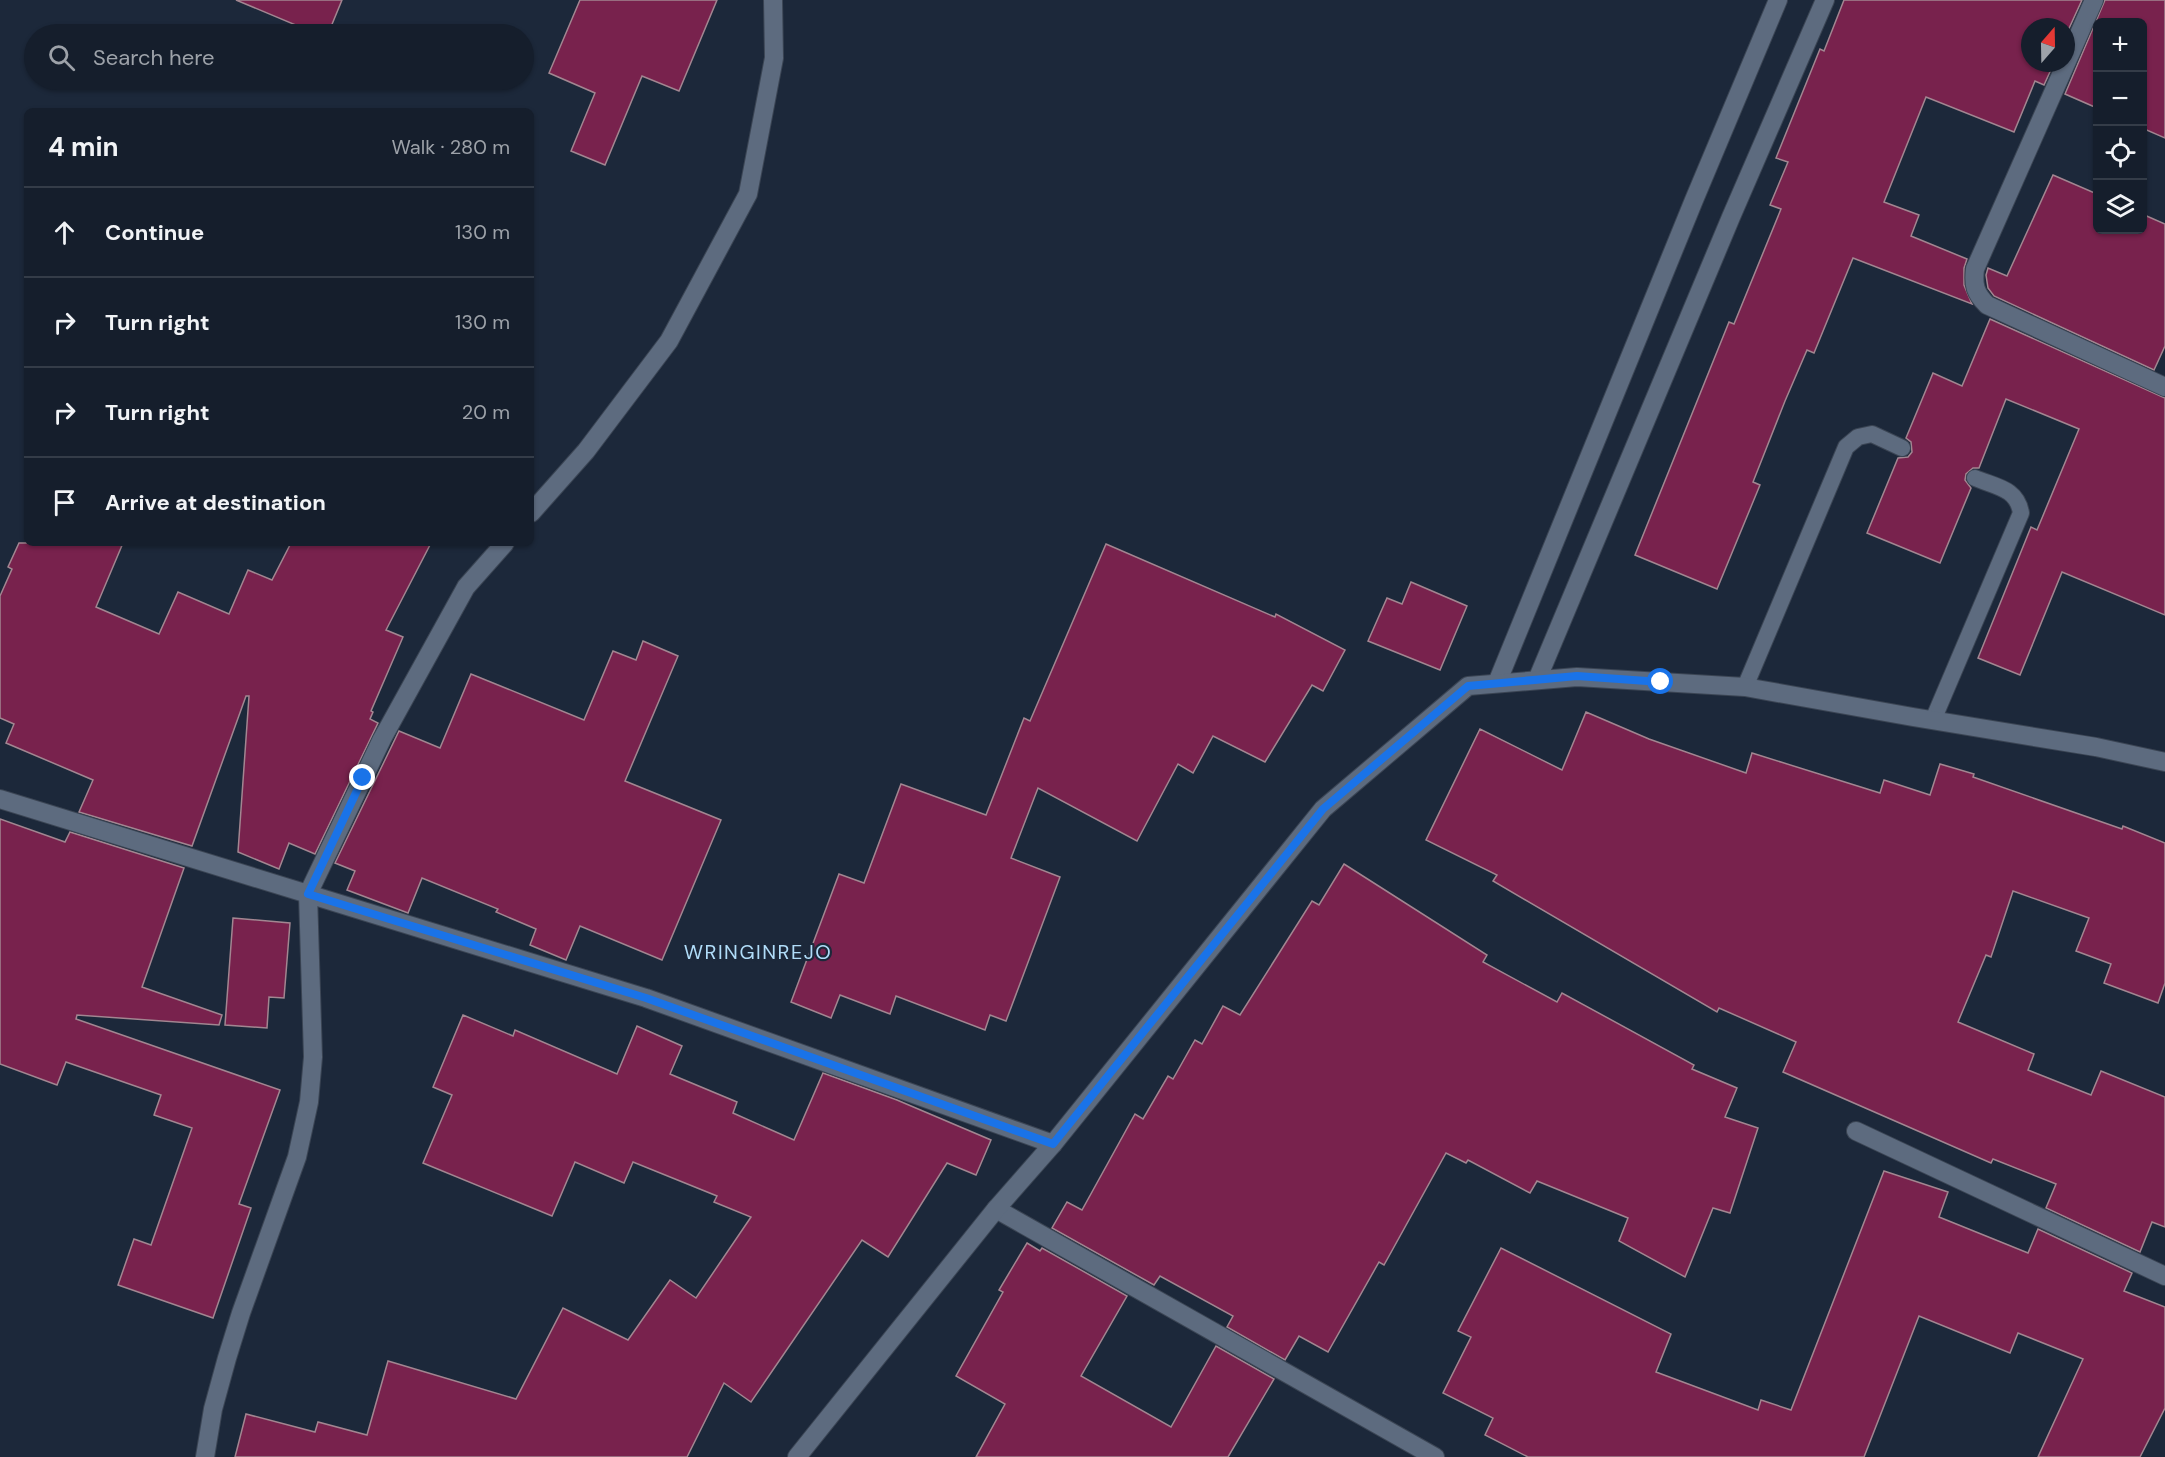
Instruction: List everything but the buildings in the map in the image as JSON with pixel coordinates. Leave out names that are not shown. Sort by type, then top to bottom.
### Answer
[{"type":"street","points":[[534,510],[586,451],[669,341],[748,194],[774,58],[773,0]]},
{"type":"street","points":[[1497,683],[1778,0]]},
{"type":"street","points":[[1538,680],[1731,217],[1825,0]]},
{"type":"street","points":[[2094,0],[1975,269],[1973,282],[1977,295],[1987,305],[2165,387]]},
{"type":"street","points":[[205,1457],[213,1409],[227,1358],[297,1157],[309,1102],[313,1057],[308,894],[382,740],[466,586],[502,546]]},
{"type":"street","points":[[797,1457],[1323,809],[1468,686],[1577,676],[1745,687],[2096,747],[2165,762]]},
{"type":"street","points":[[0,799],[646,998],[1053,1144]]},
{"type":"street","points":[[1856,1131],[2165,1276]]},
{"type":"street","points":[[996,1209],[1436,1457]]},
{"type":"lane","points":[[1745,687],[1846,447],[1858,437],[1872,435],[1902,448]]},
{"type":"lane","points":[[1933,720],[2021,513],[2019,502],[2014,494],[1975,478]]},
{"type":"district","name":"WRINGINREJO","points":[[758,952]]},
{"type":"route","points":[[363,778],[308,894],[646,998],[1053,1144],[1323,809],[1468,686],[1577,676],[1661,682]]}]
